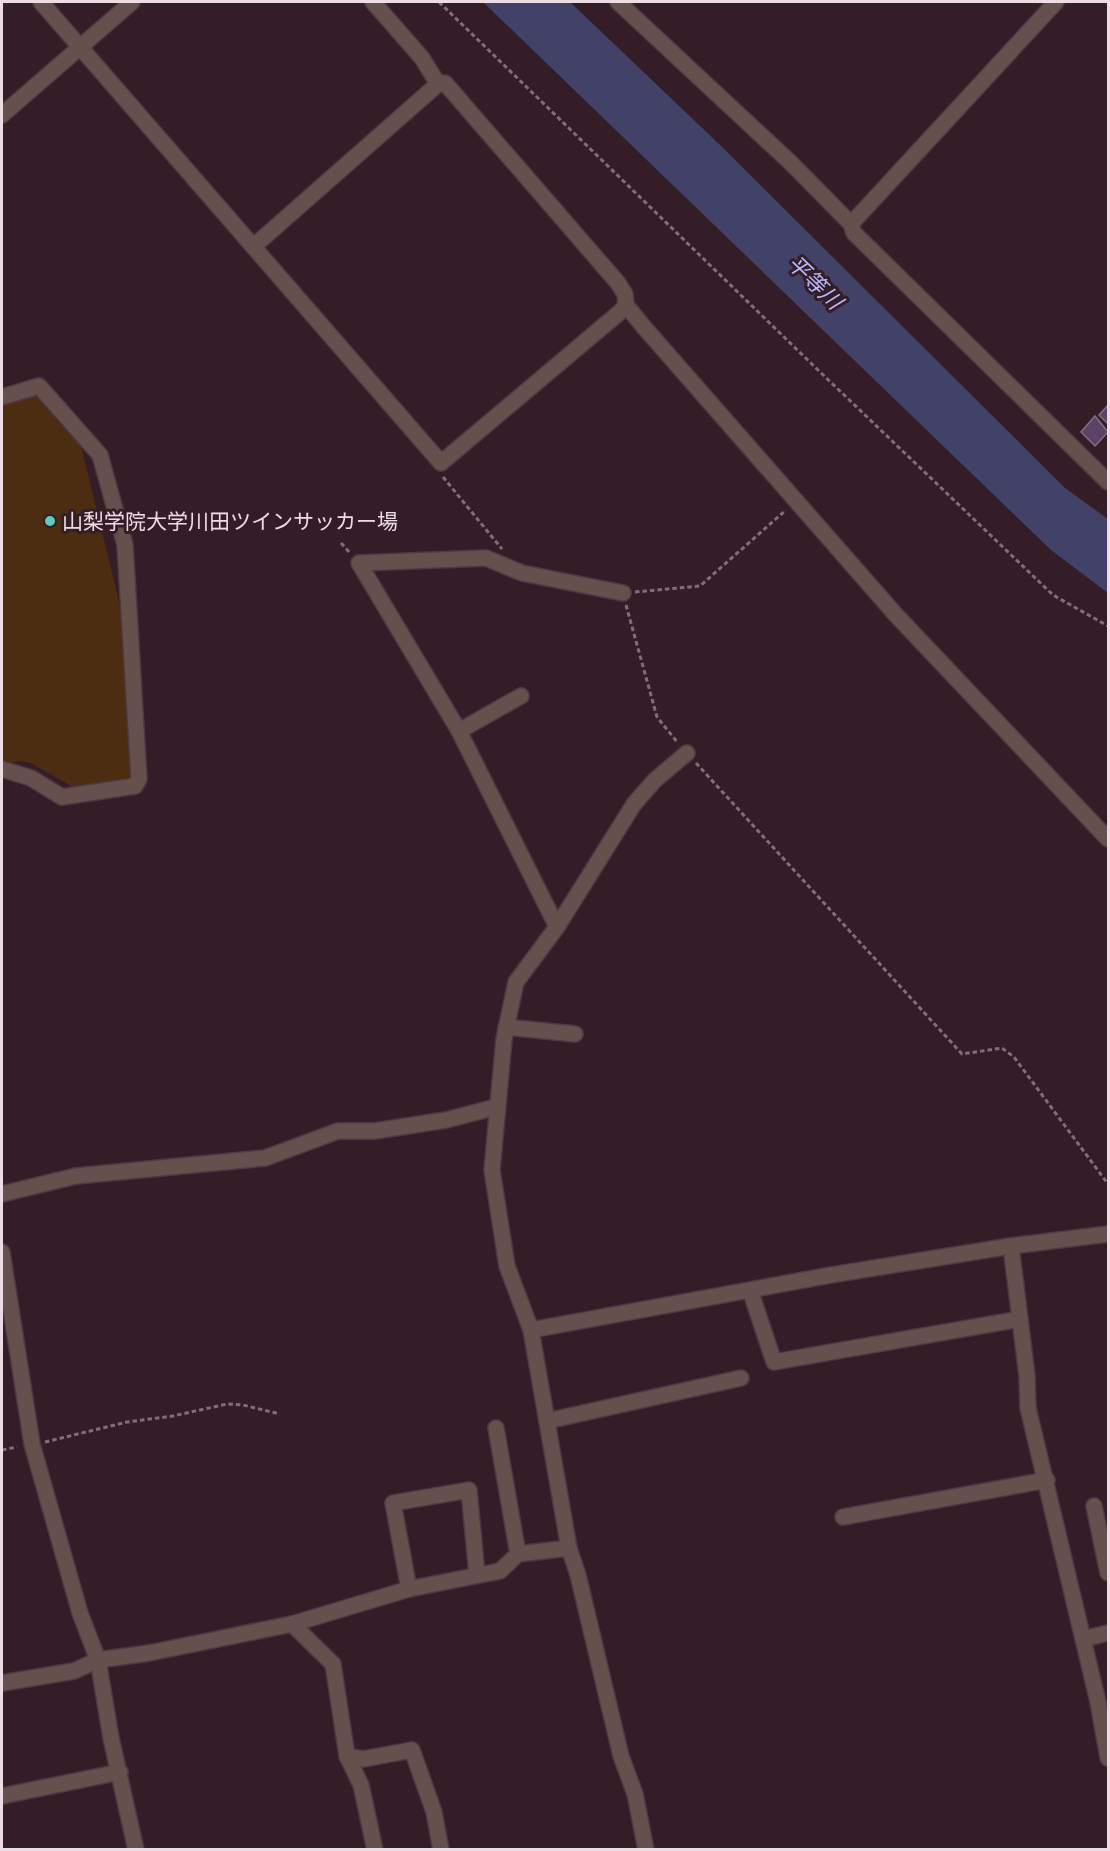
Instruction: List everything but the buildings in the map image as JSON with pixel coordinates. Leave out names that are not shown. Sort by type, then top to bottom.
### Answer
[{"type":"street","points":[[41,2],[441,463],[612,319],[626,304]]},
{"type":"street","points":[[2,115],[132,2]]},
{"type":"street","points":[[373,2],[422,58],[438,84]]},
{"type":"street","points":[[618,2],[854,221]]},
{"type":"street","points":[[1056,2],[854,221],[854,233],[1107,478]]},
{"type":"street","points":[[254,246],[438,84],[445,83],[611,275],[625,294],[626,304],[896,615],[1108,838]]},
{"type":"street","points":[[2,396],[39,386],[100,455],[125,545],[140,779],[135,786],[62,797],[30,778],[2,769]]},
{"type":"street","points":[[556,927],[459,731],[359,564],[486,558],[522,573],[623,593]]},
{"type":"street","points":[[459,731],[521,696]]},
{"type":"street","points":[[646,1850],[635,1794],[621,1756],[581,1585],[569,1548],[531,1330],[507,1266],[492,1170],[496,1107],[506,1027],[516,982],[556,927],[634,804],[655,780],[687,753]]},
{"type":"street","points":[[506,1027],[575,1034]]},
{"type":"street","points":[[2,1194],[76,1176],[265,1158],[338,1131],[383,1130],[446,1120],[496,1107]]},
{"type":"street","points":[[531,1330],[831,1275],[1011,1246],[1108,1234]]},
{"type":"street","points":[[1011,1246],[1027,1376],[1028,1408],[1047,1480],[1083,1640],[1103,1701],[1108,1758]]},
{"type":"street","points":[[2,1252],[32,1444],[80,1613],[98,1660],[111,1738],[136,1850]]},
{"type":"street","points":[[750,1290],[774,1362],[1020,1319]]},
{"type":"street","points":[[547,1420],[741,1378]]},
{"type":"street","points":[[496,1428],[518,1554]]},
{"type":"street","points":[[843,1517],[1047,1480]]},
{"type":"street","points":[[409,1589],[393,1503],[469,1490],[477,1575]]},
{"type":"street","points":[[1095,1506],[1108,1573]]},
{"type":"street","points":[[2,1683],[74,1671],[98,1660],[149,1653],[292,1624],[409,1589],[500,1571],[518,1554],[569,1548]]},
{"type":"street","points":[[292,1624],[333,1664],[347,1756],[361,1785],[375,1850]]},
{"type":"street","points":[[1083,1640],[1108,1633]]},
{"type":"street","points":[[347,1756],[363,1759],[412,1750],[434,1812],[441,1850]]},
{"type":"street","points":[[2,1796],[120,1772]]},
{"type":"path","points":[[439,2],[1053,595],[1108,626]]},
{"type":"path","points":[[441,463],[443,478],[522,573]]},
{"type":"path","points":[[796,501],[700,586],[623,593],[657,717],[687,753],[962,1054],[1002,1048],[1014,1057],[1108,1184]]},
{"type":"path","points":[[32,1444],[127,1422],[173,1416],[227,1404],[243,1405],[280,1414]]},
{"type":"shaded area","name":"山梨学院大学川田ツインサッカー場","points":[[35,395],[81,446],[118,597],[126,658],[136,777],[75,788],[31,763],[19,761],[2,764],[2,404]]},
{"type":"water","name":"平等川","points":[[483,2],[570,2],[720,145],[1065,488],[1108,519],[1108,593],[1051,550]]},
{"type":"place","name":"山梨学院大学川田ツインサッカー場","points":[[50,521]]}]
